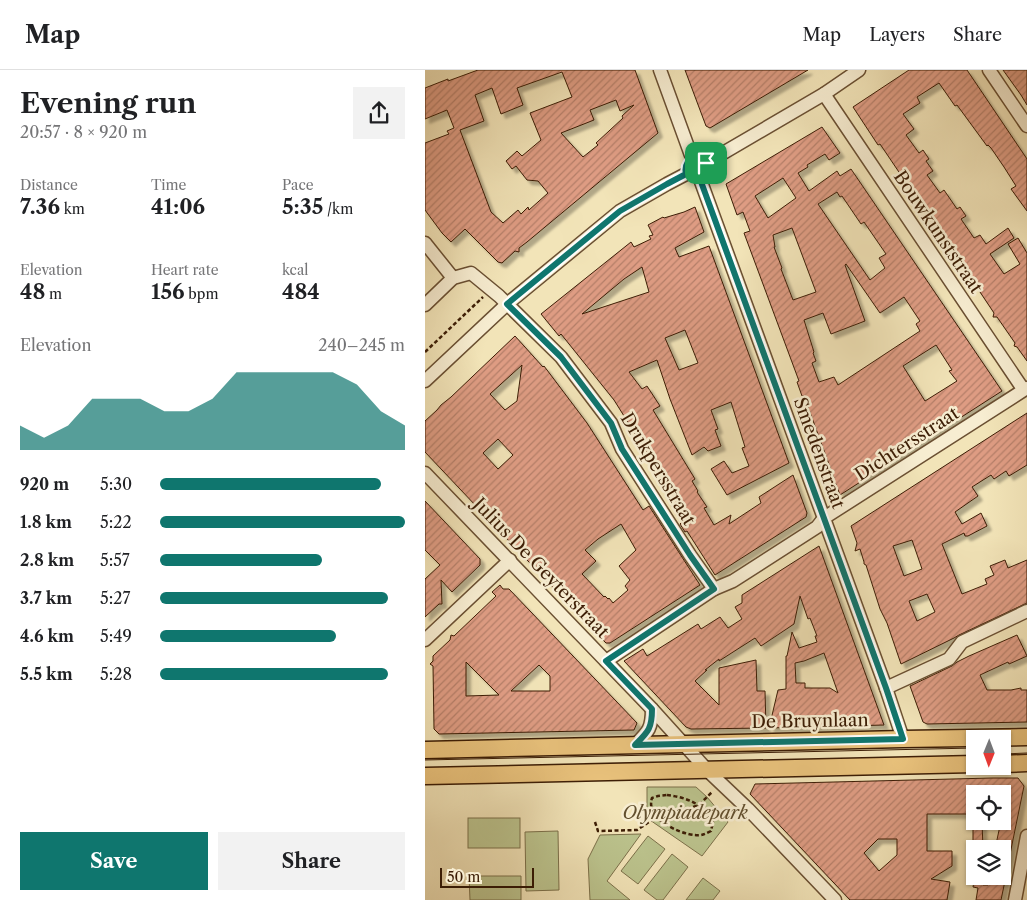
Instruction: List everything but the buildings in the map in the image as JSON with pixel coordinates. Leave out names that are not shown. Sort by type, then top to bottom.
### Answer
[{"type":"main road","name":"De Bruynlaan","points":[[425,750],[1027,737]]},
{"type":"main road","points":[[1011,764],[1027,763]]},
{"type":"main road","points":[[425,776],[966,764]]},
{"type":"street","points":[[660,70],[692,158]]},
{"type":"street","points":[[706,163],[824,94],[859,70]]},
{"type":"street","points":[[989,70],[1027,126]]},
{"type":"street","name":"Bouwkunststraat","points":[[824,94],[1025,389]]},
{"type":"street","points":[[692,158],[701,158],[706,163],[707,173],[700,179],[692,179],[686,174],[685,166],[692,158]]},
{"type":"street","points":[[425,380],[507,304],[620,211],[686,174]]},
{"type":"street","name":"Smedenstraat","points":[[700,179],[903,739]]},
{"type":"street","points":[[425,243],[453,278],[425,306]]},
{"type":"street","name":"Drukpersstraat","points":[[453,278],[471,273],[507,304],[561,357],[611,423],[622,449],[714,589]]},
{"type":"street","name":"Dichtersstraat","points":[[606,661],[714,589],[733,581],[817,527],[824,518],[1025,389]]},
{"type":"street","name":"Julius De Geyterstraat","points":[[425,473],[652,709],[708,771],[835,900]]},
{"type":"street","points":[[425,640],[510,560]]},
{"type":"street","points":[[886,688],[949,659],[962,642],[1027,611]]},
{"type":"street","points":[[635,745],[645,735],[650,726],[652,709]]},
{"type":"street","points":[[1027,836],[1015,900],[1027,900]]},
{"type":"path","points":[[595,822],[599,831],[637,830],[661,814],[675,813],[699,805],[721,784]]},
{"type":"path","points":[[667,795],[676,796],[699,805],[705,809],[713,822],[711,831],[704,835],[695,835],[683,833],[656,817],[651,808],[652,798],[667,795]]},
{"type":"green space","name":"Olympiadepark","points":[[647,787],[696,787],[728,822],[702,856],[647,818]]},
{"type":"green space","points":[[468,818],[520,818],[520,848],[468,848]]},
{"type":"green space","points":[[558,831],[559,890],[526,891],[525,832]]},
{"type":"green space","points":[[641,834],[607,881],[630,900],[590,900],[588,859],[600,835]]},
{"type":"green space","points":[[648,836],[665,849],[638,884],[621,871]]},
{"type":"green space","points":[[672,854],[688,867],[663,900],[657,900],[644,890]]},
{"type":"green space","points":[[469,876],[521,876],[521,900],[470,900]]},
{"type":"green space","points":[[703,878],[720,891],[713,900],[686,900]]},
{"type":"tram line","points":[[425,760],[966,748]]},
{"type":"tram line","points":[[1011,754],[1027,753]]},
{"type":"route","points":[[692,158],[701,158],[706,163],[707,173],[700,179],[903,739],[635,745],[645,735],[650,726],[652,709],[606,661],[714,589],[622,449],[611,423],[561,357],[507,304],[620,211],[686,174],[685,166],[692,158]]}]
